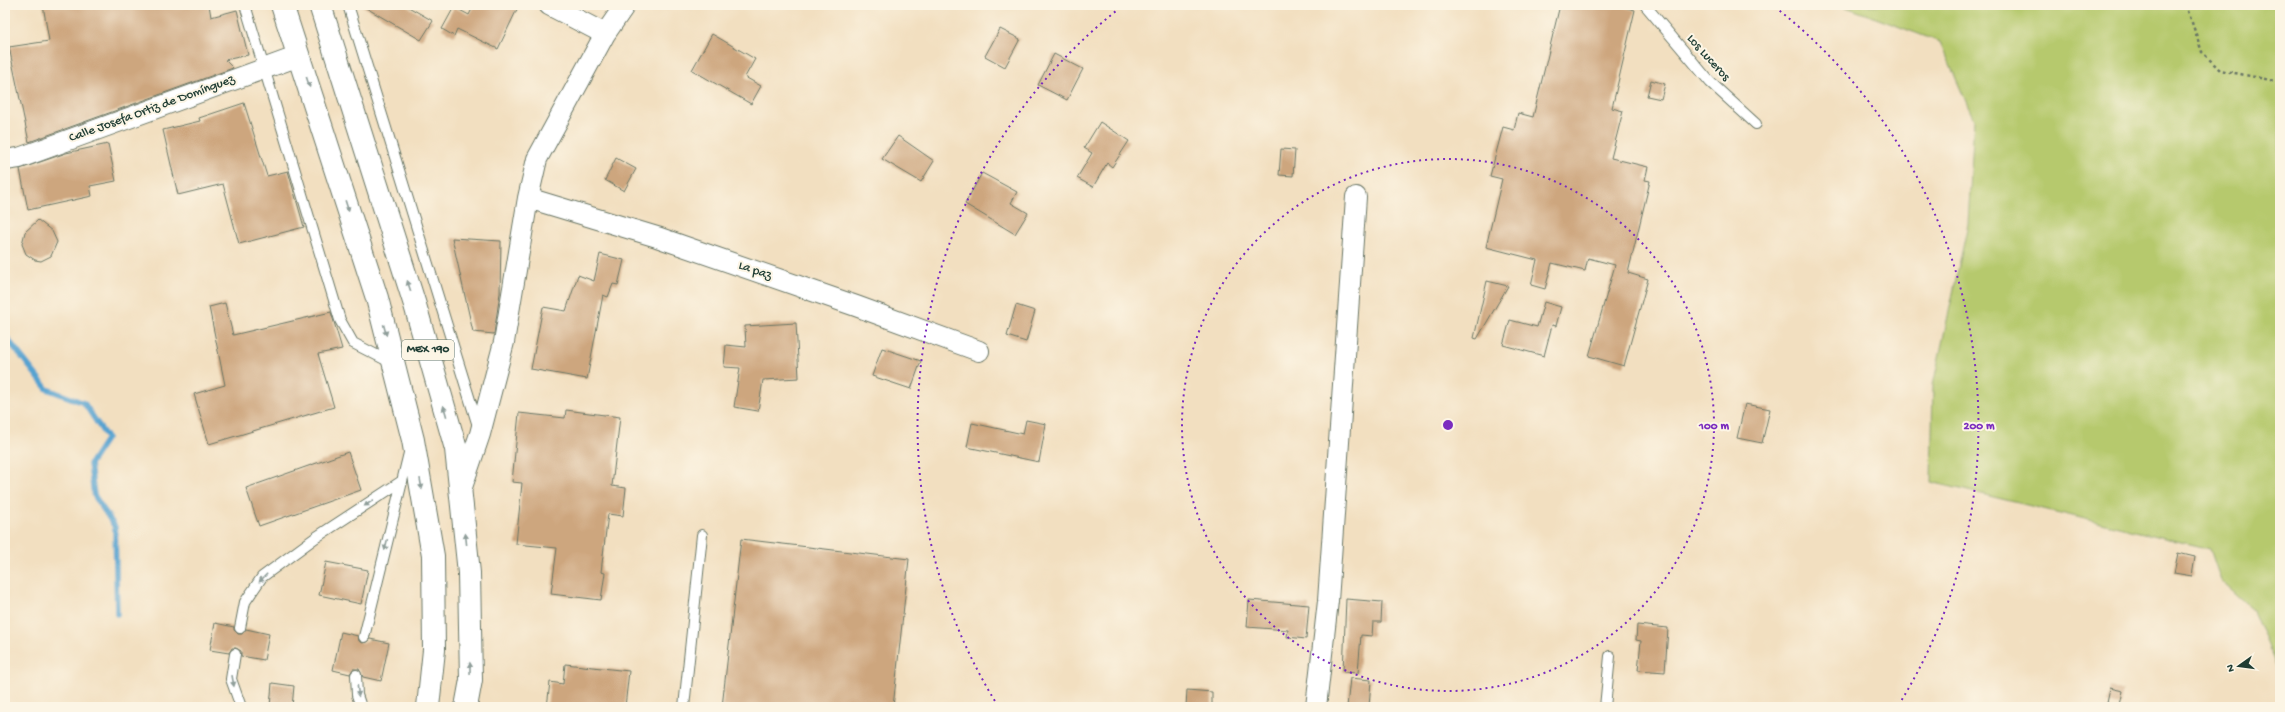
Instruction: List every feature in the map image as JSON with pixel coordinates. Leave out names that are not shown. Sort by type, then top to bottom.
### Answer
[{"type":"main road","name":"MEX 190","points":[[282,5],[377,298],[413,440],[433,556],[434,650],[428,707]]},
{"type":"main road","name":"MEX 190","points":[[320,5],[430,358],[456,449],[469,573],[471,680],[466,707]]},
{"type":"street","points":[[549,5],[605,34]]},
{"type":"street","points":[[460,490],[480,434],[504,342],[528,198],[537,159],[605,34],[625,5]]},
{"type":"street","name":"Calle Josefa Ortiz de Domínguez","points":[[12,159],[299,56]]},
{"type":"street","points":[[1316,707],[1329,593],[1356,197]]},
{"type":"street","name":"La paz","points":[[528,198],[657,237],[856,306],[979,351]]},
{"type":"lane","points":[[245,5],[340,320],[353,343],[394,364]]},
{"type":"lane","points":[[348,5],[480,434]]},
{"type":"lane","name":"Los Luceros","points":[[1645,5],[1710,82],[1756,124]]},
{"type":"lane","points":[[364,637],[413,440]]},
{"type":"lane","points":[[240,628],[245,602],[262,577],[315,538],[402,482]]},
{"type":"lane","points":[[684,707],[702,535]]},
{"type":"lane","points":[[235,654],[232,679],[241,707]]},
{"type":"lane","points":[[1605,707],[1610,656]]},
{"type":"lane","points":[[356,675],[357,695],[361,707]]},
{"type":"path","points":[[2186,5],[2202,52],[2220,70],[2280,82]]},
{"type":"green space","points":[[1841,5],[2280,5],[2280,674],[2253,610],[2221,581],[2210,549],[1931,482],[1933,385],[1968,224],[1974,120],[1940,42]]},
{"type":"building","points":[[43,5],[209,5],[211,17],[237,10],[248,55],[225,60],[233,68],[29,142],[9,47],[49,41]]},
{"type":"building","points":[[361,5],[405,5],[433,21],[421,40]]},
{"type":"building","points":[[474,5],[519,5],[498,49],[457,29],[454,36],[442,29],[454,7],[469,15]]},
{"type":"building","points":[[1560,5],[1616,5],[1635,10],[1612,108],[1623,111],[1611,158],[1648,167],[1645,180],[1650,181],[1628,273],[1648,279],[1624,366],[1589,356],[1615,265],[1588,258],[1585,271],[1552,263],[1545,289],[1531,285],[1537,260],[1486,247],[1502,179],[1490,176],[1503,127],[1514,130],[1518,113],[1533,117]]},
{"type":"building","points":[[1000,29],[1020,39],[1005,67],[985,56]]},
{"type":"building","points":[[712,34],[755,59],[745,77],[761,86],[751,104],[692,70]]},
{"type":"building","points":[[1054,54],[1083,69],[1067,100],[1038,85]]},
{"type":"building","points":[[1651,80],[1665,84],[1661,99],[1647,96]]},
{"type":"building","points":[[244,103],[267,176],[288,171],[304,227],[239,244],[223,184],[178,195],[163,130],[200,121],[199,118]]},
{"type":"building","points":[[1100,122],[1129,141],[1112,167],[1107,163],[1093,187],[1077,178],[1092,153],[1084,148]]},
{"type":"building","points":[[898,136],[934,161],[921,182],[882,159]]},
{"type":"building","points":[[108,144],[116,181],[90,186],[92,196],[28,210],[20,169],[66,153]]},
{"type":"building","points":[[1281,149],[1295,150],[1293,176],[1279,175]]},
{"type":"building","points":[[616,158],[636,169],[624,191],[605,180]]},
{"type":"building","points":[[982,173],[1017,192],[1011,203],[1028,213],[1015,234],[965,204]]},
{"type":"building","points":[[38,220],[52,231],[57,242],[51,256],[41,261],[35,260],[26,254],[22,244],[25,232]]},
{"type":"building","points":[[452,238],[501,241],[500,293],[494,334],[473,332]]},
{"type":"building","points":[[600,254],[624,260],[618,285],[613,284],[608,297],[603,295],[587,379],[531,369],[543,307],[566,311],[578,275],[594,281]]},
{"type":"building","points":[[1487,281],[1508,286],[1477,339],[1474,338]]},
{"type":"building","points":[[1544,302],[1561,307],[1556,326],[1552,325],[1544,356],[1503,345],[1510,320],[1537,327]]},
{"type":"building","points":[[225,303],[233,335],[331,312],[342,349],[318,354],[334,407],[209,444],[194,394],[225,385],[209,307]]},
{"type":"building","points":[[1016,305],[1035,311],[1026,342],[1007,336]]},
{"type":"building","points":[[796,323],[799,378],[763,380],[758,411],[734,407],[740,368],[724,367],[726,345],[746,347],[745,326]]},
{"type":"building","points":[[882,348],[921,361],[911,389],[872,376]]},
{"type":"building","points":[[1745,404],[1770,409],[1762,443],[1737,438]]},
{"type":"building","points":[[566,410],[620,417],[612,486],[626,488],[623,516],[608,514],[601,572],[605,573],[601,600],[551,594],[557,548],[516,544],[522,483],[512,482],[519,413],[565,418]]},
{"type":"building","points":[[1026,420],[1046,424],[1039,462],[967,447],[972,423],[1023,434]]},
{"type":"building","points":[[348,452],[361,490],[259,526],[246,488]]},
{"type":"building","points":[[741,539],[909,559],[893,707],[722,707]]},
{"type":"building","points":[[2178,553],[2195,557],[2192,576],[2174,573]]},
{"type":"building","points":[[326,562],[368,570],[361,604],[319,595]]},
{"type":"building","points":[[1346,599],[1382,602],[1381,622],[1373,622],[1372,636],[1361,635],[1358,673],[1343,672]]},
{"type":"building","points":[[1249,600],[1309,605],[1306,639],[1287,637],[1288,630],[1247,627]]},
{"type":"building","points":[[215,623],[234,627],[234,630],[238,634],[242,634],[246,629],[269,634],[264,660],[241,656],[241,651],[236,648],[232,648],[229,653],[210,650]]},
{"type":"building","points":[[1637,625],[1668,628],[1665,672],[1638,670],[1641,641],[1636,640]]},
{"type":"building","points":[[341,632],[358,636],[359,641],[363,643],[370,639],[389,643],[381,681],[363,677],[359,669],[353,669],[350,674],[333,670]]},
{"type":"building","points":[[565,664],[629,671],[625,707],[547,707],[550,682],[563,684]]},
{"type":"building","points":[[1350,678],[1371,680],[1369,707],[1347,707]]},
{"type":"building","points":[[272,683],[294,686],[292,707],[270,707]]},
{"type":"building","points":[[2110,688],[2123,691],[2120,705],[2107,702]]},
{"type":"building","points":[[1187,690],[1212,692],[1212,707],[1186,707]]},
{"type":"waterway","points":[[5,332],[7,338],[47,389],[84,403],[107,438],[90,464],[94,495],[115,527],[117,614]]}]
